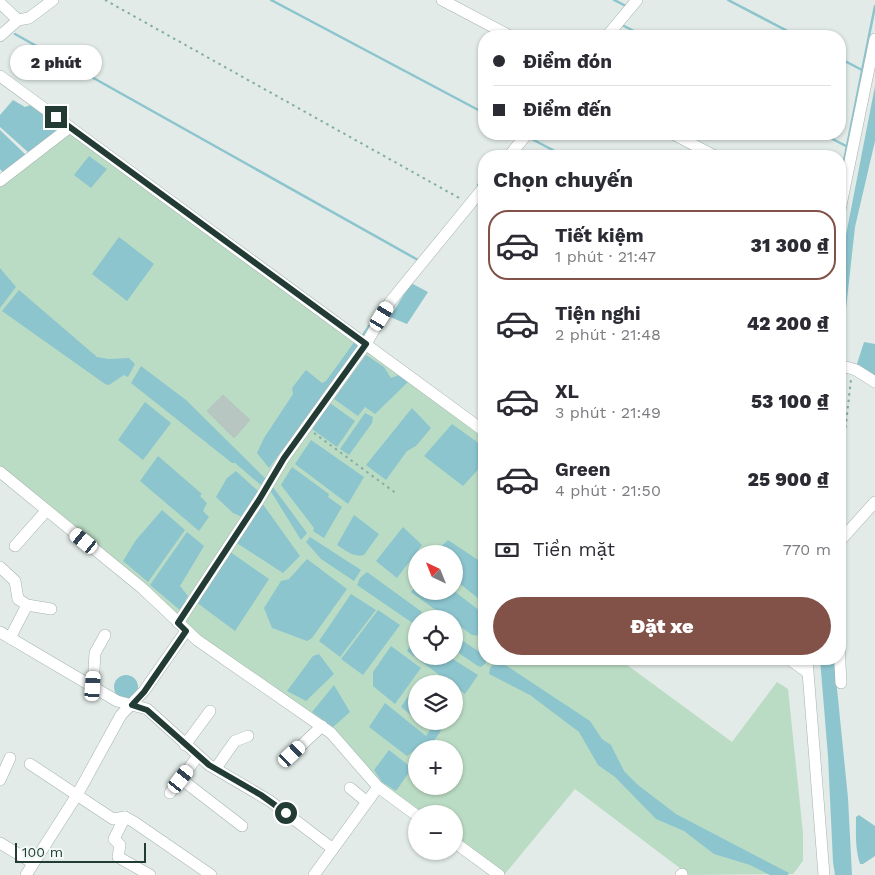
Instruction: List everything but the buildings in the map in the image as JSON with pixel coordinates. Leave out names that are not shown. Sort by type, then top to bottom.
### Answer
[{"type":"street","points":[[0,36],[18,20],[29,18],[53,0]]},
{"type":"street","points":[[442,0],[499,30]]},
{"type":"street","points":[[612,30],[637,0]]},
{"type":"street","points":[[0,3],[18,20]]},
{"type":"street","points":[[846,181],[875,39]]},
{"type":"street","points":[[0,76],[478,428]]},
{"type":"street","points":[[0,181],[70,127]]},
{"type":"street","points":[[514,150],[522,140]]},
{"type":"street","points":[[684,140],[704,150]]},
{"type":"street","points":[[26,875],[77,795],[121,715],[144,692],[267,484],[366,344],[401,287],[478,195]]},
{"type":"street","points":[[846,368],[875,382]]},
{"type":"street","points":[[0,472],[142,588],[182,627],[322,726],[342,743],[378,787],[408,809]]},
{"type":"street","points":[[846,534],[875,502]]},
{"type":"street","points":[[15,546],[46,511]]},
{"type":"street","points":[[0,567],[15,581],[18,598],[27,605],[51,609]]},
{"type":"street","points":[[27,605],[3,634],[117,701],[140,706],[153,714],[198,756],[266,798],[332,849]]},
{"type":"street","points":[[93,686],[95,652],[105,635]]},
{"type":"street","points":[[797,665],[807,672]]},
{"type":"street","points":[[806,665],[824,875]]},
{"type":"street","points":[[840,665],[841,683]]},
{"type":"street","points":[[185,745],[210,711]]},
{"type":"street","points":[[292,754],[322,726]]},
{"type":"street","points":[[216,768],[235,741],[248,736]]},
{"type":"street","points":[[170,793],[198,756]]},
{"type":"street","points":[[0,780],[10,758]]},
{"type":"street","points":[[30,764],[113,819],[124,817],[203,873]]},
{"type":"street","points":[[181,779],[242,826]]},
{"type":"street","points":[[314,875],[378,787]]},
{"type":"street","points":[[350,788],[367,802]]},
{"type":"street","points":[[124,817],[114,839],[120,845],[118,857],[150,875]]},
{"type":"street","points":[[0,843],[33,863]]},
{"type":"street","points":[[463,849],[499,875]]},
{"type":"path","points":[[105,0],[470,204]]},
{"type":"path","points":[[306,428],[397,494]]},
{"type":"green space","points":[[69,130],[362,345],[177,615],[116,560],[0,466],[0,185]]},
{"type":"green space","points":[[366,349],[478,432],[478,665],[627,665],[732,742],[777,682],[788,689],[803,833],[803,861],[793,874],[689,875],[575,789],[504,875],[463,845],[463,805],[409,805],[381,785],[346,741],[333,730],[198,636],[183,622],[269,488]]},
{"type":"water","points":[[875,86],[875,141],[855,227],[846,309],[846,235]]},
{"type":"water","points":[[13,100],[25,107],[31,105],[59,126],[58,129],[29,153],[0,127],[0,115]]},
{"type":"water","points":[[0,130],[26,155],[3,173],[0,169]]},
{"type":"water","points":[[89,156],[107,169],[91,188],[74,175]]},
{"type":"water","points":[[119,237],[154,264],[127,301],[92,274]]},
{"type":"water","points":[[0,268],[16,287],[0,308]]},
{"type":"water","points":[[411,283],[428,292],[407,324],[390,317]]},
{"type":"water","points":[[19,290],[97,357],[109,359],[129,358],[135,364],[128,377],[124,375],[109,385],[105,384],[2,311]]},
{"type":"water","points":[[355,341],[360,345],[269,468],[257,453],[264,438],[293,394],[292,388],[306,370],[322,383],[326,381]]},
{"type":"water","points":[[864,342],[875,344],[875,378],[856,367]]},
{"type":"water","points":[[366,355],[384,367],[391,378],[399,375],[408,382],[375,414],[365,407],[358,416],[334,399]]},
{"type":"water","points":[[141,366],[186,400],[266,479],[262,486],[131,383]]},
{"type":"water","points":[[145,402],[171,423],[143,460],[118,440]]},
{"type":"water","points":[[330,403],[355,421],[337,447],[312,429]]},
{"type":"water","points":[[412,408],[431,428],[416,446],[407,451],[386,480],[366,465]]},
{"type":"water","points":[[365,413],[373,417],[372,423],[349,455],[340,449]]},
{"type":"water","points":[[452,424],[478,443],[478,470],[463,486],[424,456]]},
{"type":"water","points":[[311,440],[364,477],[348,504],[295,464]]},
{"type":"water","points":[[158,456],[202,494],[200,496],[207,503],[203,511],[209,517],[199,531],[140,481]]},
{"type":"water","points":[[292,467],[329,494],[328,497],[342,507],[324,538],[313,531],[314,528],[281,485]]},
{"type":"water","points":[[236,471],[258,491],[242,517],[233,513],[216,497],[227,478]]},
{"type":"water","points":[[273,487],[307,533],[301,540],[270,490]]},
{"type":"water","points":[[262,503],[300,556],[283,573],[235,542]]},
{"type":"water","points":[[162,510],[185,530],[148,582],[123,561],[136,540]]},
{"type":"water","points":[[354,515],[379,534],[364,555],[360,556],[346,551],[337,545]]},
{"type":"water","points":[[403,527],[422,545],[408,545],[408,563],[397,578],[376,561]]},
{"type":"water","points":[[187,532],[204,546],[180,586],[188,596],[180,610],[150,585]]},
{"type":"water","points":[[310,537],[361,570],[354,581],[321,559],[306,542]]},
{"type":"water","points":[[448,540],[456,545],[443,545]]},
{"type":"water","points":[[463,550],[478,560],[478,598],[463,586]]},
{"type":"water","points":[[229,551],[269,579],[235,631],[196,602]]},
{"type":"water","points":[[307,559],[347,589],[312,638],[307,641],[272,628],[264,608],[281,581],[289,579]]},
{"type":"water","points":[[367,572],[419,610],[408,610],[408,620],[357,585],[360,578]]},
{"type":"water","points":[[351,594],[376,610],[340,657],[319,641]]},
{"type":"water","points":[[463,598],[478,609],[478,636],[472,635],[463,628],[463,610],[436,610],[422,600],[463,600]]},
{"type":"water","points":[[378,610],[400,625],[363,675],[341,659]]},
{"type":"water","points":[[463,641],[478,651],[478,665],[484,665],[481,667],[463,656]]},
{"type":"water","points":[[391,646],[408,658],[408,665],[417,665],[421,668],[416,675],[408,675],[408,686],[395,704],[373,686],[373,672]]},
{"type":"water","points":[[319,654],[334,674],[306,701],[287,691],[313,656]]},
{"type":"water","points":[[426,665],[462,665],[478,675],[465,694],[463,693],[463,675],[439,675]]},
{"type":"water","points":[[493,665],[506,665],[590,721],[602,739],[611,745],[624,771],[638,785],[676,814],[789,873],[788,875],[770,875],[750,865],[714,854],[684,831],[656,819],[615,777],[598,765],[579,732],[530,695],[489,674],[490,668]]},
{"type":"water","points":[[820,665],[835,665],[848,798],[852,875],[835,875]]},
{"type":"water","points":[[126,675],[135,678],[138,687],[135,696],[126,699],[117,696],[114,687],[117,678]]},
{"type":"water","points":[[334,685],[350,712],[333,727],[312,712]]},
{"type":"water","points":[[408,696],[408,713],[401,707]]},
{"type":"water","points":[[385,703],[408,722],[408,730],[419,730],[426,736],[430,730],[442,730],[434,740],[408,740],[407,756],[369,727]]},
{"type":"water","points":[[389,750],[408,765],[408,774],[396,791],[382,782],[374,770]]},
{"type":"water","points":[[859,815],[875,826],[875,856],[863,864],[860,864],[858,858],[856,835],[856,817]]},
{"type":"waterway","points":[[271,0],[478,110]]},
{"type":"waterway","points":[[614,0],[626,6]]},
{"type":"waterway","points":[[728,0],[786,30]]},
{"type":"waterway","points":[[846,151],[875,6]]},
{"type":"waterway","points":[[622,25],[632,30]]},
{"type":"waterway","points":[[15,34],[418,260]]},
{"type":"waterway","points":[[846,62],[862,70]]},
{"type":"waterway","points":[[534,140],[553,150]]},
{"type":"waterway","points":[[834,140],[846,146]]},
{"type":"waterway","points":[[361,338],[372,322]]},
{"type":"route","points":[[56,117],[366,344],[284,458],[259,500],[178,623],[186,631],[144,692],[132,705],[140,706],[153,714],[209,765],[261,795],[286,813]]}]
